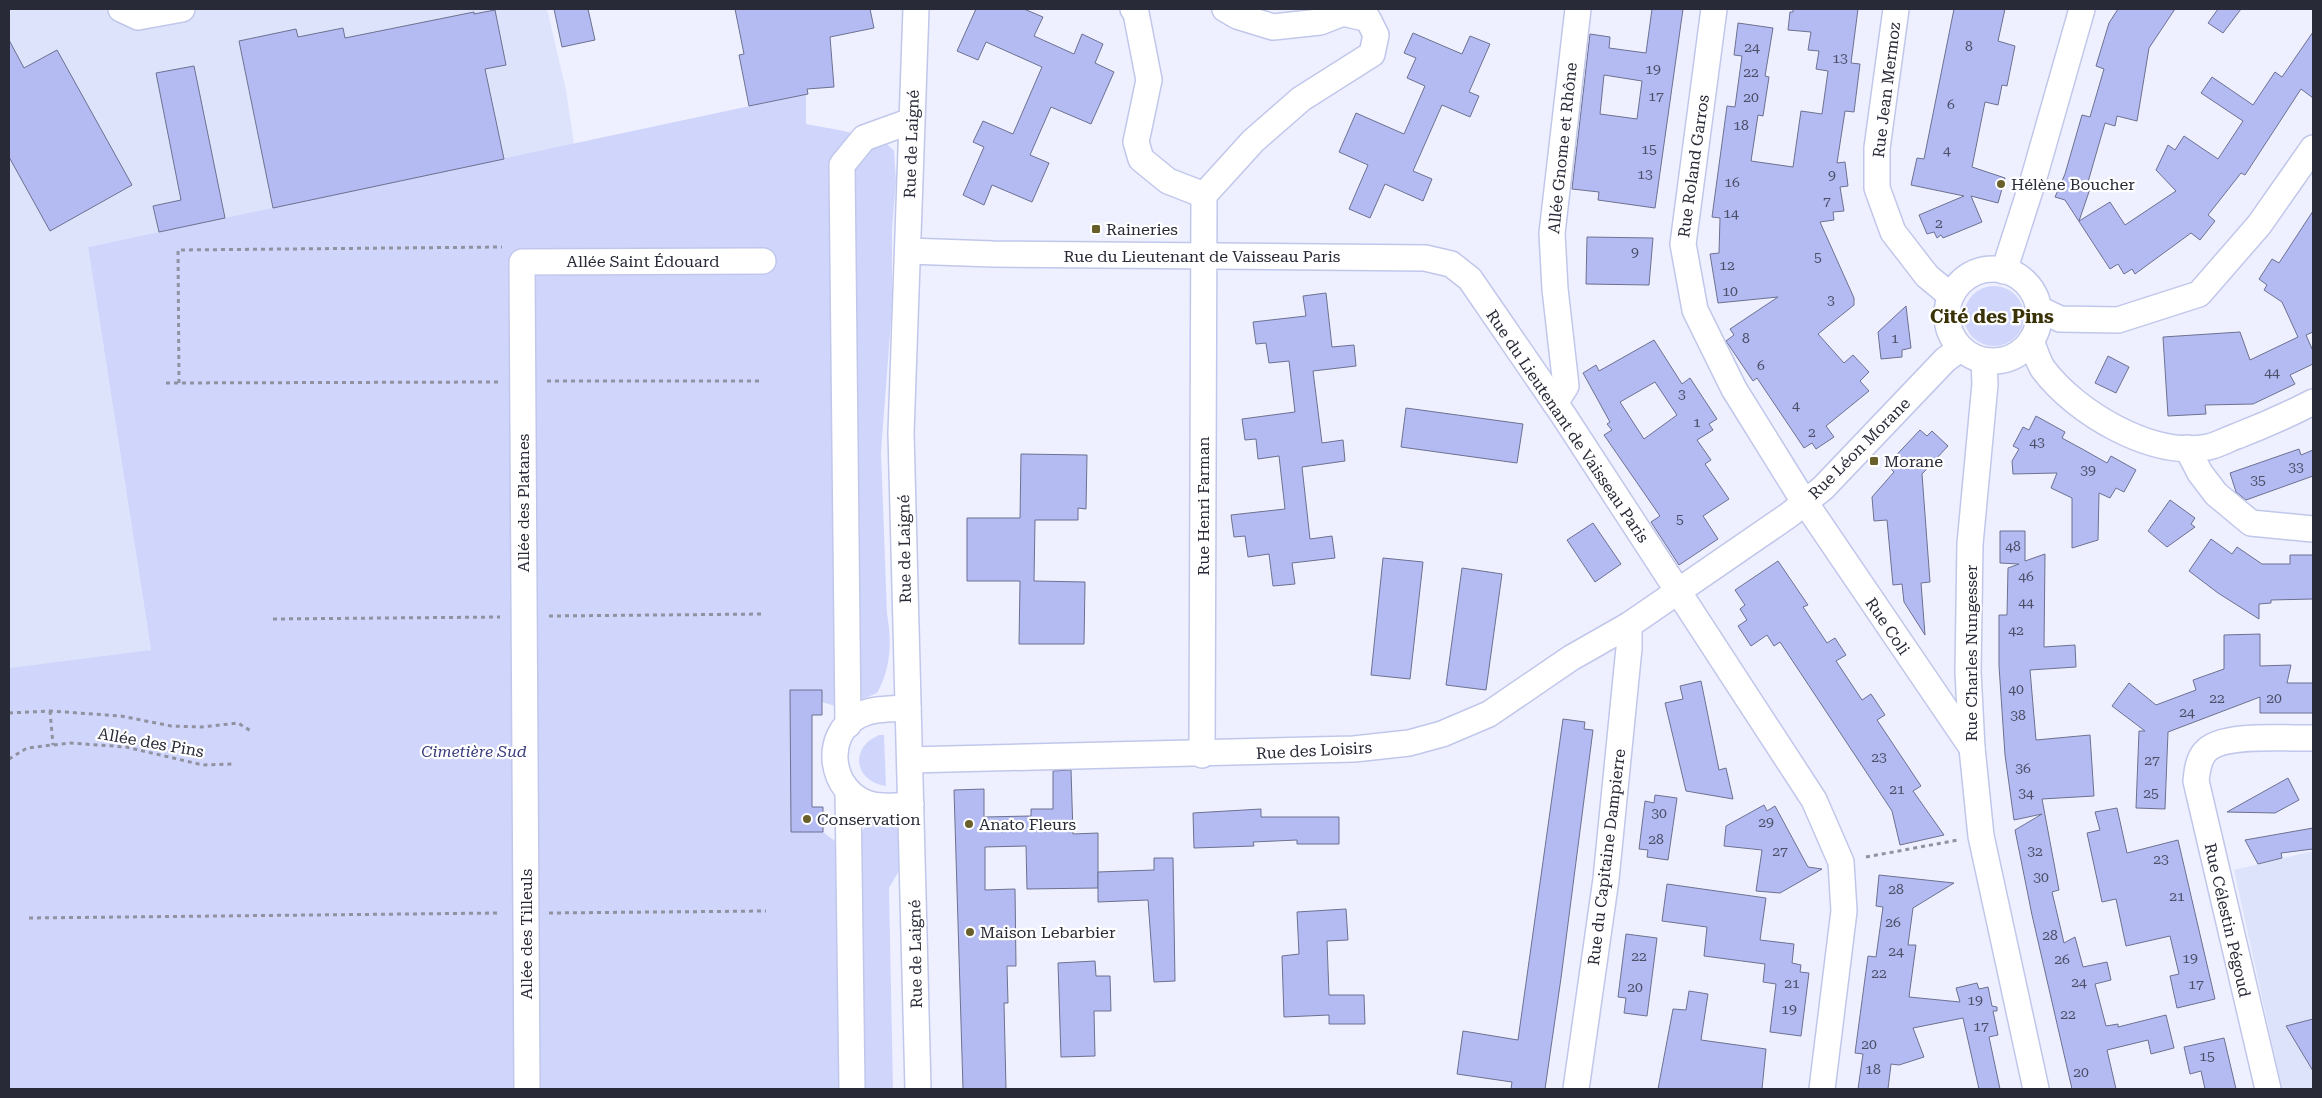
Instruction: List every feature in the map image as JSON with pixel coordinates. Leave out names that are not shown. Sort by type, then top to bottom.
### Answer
[{"type":"street","points":[[121,9],[138,17],[182,9]]},
{"type":"street","name":"Rue de Laigné","points":[[916,9],[901,433],[918,1089]]},
{"type":"street","points":[[1133,9],[1136,13],[1149,80],[1136,142],[1141,159],[1168,181],[1204,195],[1253,141],[1301,99],[1372,54],[1376,35],[1368,19],[1344,13],[1320,22],[1273,27],[1237,16],[1225,9]]},
{"type":"street","name":"Allée Gnome et Rhône","points":[[1555,403],[1566,386],[1555,289],[1552,233],[1578,9]]},
{"type":"street","name":"Rue Roland Garros","points":[[1714,9],[1683,244],[1688,272],[1695,310],[1734,390],[1805,503]]},
{"type":"street","name":"Rue Jean Mermoz","points":[[1896,9],[1876,148],[1877,188],[1893,232],[1926,276],[1952,296]]},
{"type":"street","points":[[2004,271],[2034,181],[2082,9]]},
{"type":"street","points":[[848,725],[842,165],[864,138],[912,121]]},
{"type":"street","points":[[2039,309],[2060,319],[2118,320],[2199,294],[2259,225],[2313,148]]},
{"type":"street","name":"Rue Henri Farman","points":[[1202,755],[1204,195]]},
{"type":"street","name":"Rue du Lieutenant de Vaisseau Paris","points":[[908,251],[1425,258],[1451,264],[1470,278],[1555,403],[1814,800],[1841,862],[1844,910],[1822,1089]]},
{"type":"street","name":"Allée Saint Édouard","points":[[522,262],[763,261]]},
{"type":"street","name":"Allée des Platanes","points":[[522,262],[525,778]]},
{"type":"street","points":[[1979,271],[2004,271],[2027,284],[2036,297],[2039,309],[2038,327],[2031,341],[2022,351],[2008,359],[1984,361],[1960,348],[1950,332],[1947,311],[1952,296],[1965,279],[1979,271]]},
{"type":"street","points":[[2031,341],[2042,368],[2067,396],[2091,414],[2144,442],[2187,448],[2208,447],[2278,420],[2313,402]]},
{"type":"street","name":"Rue Léon Morane","points":[[1678,592],[1805,503],[1823,488],[1945,360],[1960,348]]},
{"type":"street","name":"Rue Charles Nungesser","points":[[1984,361],[1985,384],[1970,544],[1968,672],[1972,748],[1981,836],[2036,1089]]},
{"type":"street","points":[[2187,448],[2200,473],[2216,494],[2251,523],[2313,529]]},
{"type":"street","name":"Rue Coli","points":[[1805,503],[1972,748]]},
{"type":"street","name":"Rue des Loisirs","points":[[910,760],[1202,755],[1354,750],[1409,743],[1442,734],[1489,714],[1571,658],[1629,625],[1678,592]]},
{"type":"street","name":"Rue du Capitaine Dampierre","points":[[1576,1089],[1606,879],[1629,648],[1629,625]]},
{"type":"street","points":[[908,708],[872,710],[858,716],[848,725],[837,740],[834,756],[836,772],[843,786],[848,791],[869,804],[911,805]]},
{"type":"street","name":"Rue Célestin Pégoud","points":[[2268,1089],[2196,781],[2198,764],[2205,752],[2219,743],[2236,740],[2313,738]]},
{"type":"street","name":"Allée des Tilleuls","points":[[525,778],[527,1089]]},
{"type":"street","points":[[848,791],[852,1089]]},
{"type":"path","points":[[179,383],[178,250],[512,247],[522,262]]},
{"type":"path","points":[[166,383],[764,381]]},
{"type":"path","points":[[50,711],[53,745]]},
{"type":"path","points":[[9,713],[50,711],[121,716],[171,726],[202,727],[238,723],[251,731]]},
{"type":"path","name":"Allée des Pins","points":[[9,759],[27,748],[70,742],[126,747],[203,765],[232,764]]},
{"type":"path","points":[[1841,862],[1981,836]]},
{"type":"path","points":[[29,918],[766,911]]},
{"type":"shaded area","points":[[9,9],[547,9],[566,90],[574,144],[88,247],[151,651],[9,668]]},
{"type":"shaded area","points":[[2313,851],[2313,1088],[2282,1089],[2234,870]]},
{"type":"green space","name":"Cimetière Sud","points":[[806,94],[806,124],[844,131],[886,143],[894,151],[896,181],[892,229],[892,307],[881,452],[887,614],[890,635],[888,664],[877,693],[861,700],[847,694],[835,706],[822,702],[822,715],[812,715],[812,807],[823,807],[823,832],[840,845],[859,839],[868,823],[873,818],[879,817],[891,820],[905,831],[906,859],[889,888],[893,1089],[9,1089],[9,668],[151,650],[88,247]]},
{"type":"green space","points":[[1988,286],[2000,286],[2011,291],[2019,299],[2024,310],[2022,328],[2011,341],[2000,346],[1988,346],[1977,341],[1969,333],[1964,322],[1964,310],[1969,299],[1977,291]]},
{"type":"green space","points":[[879,735],[884,735],[886,786],[875,783],[867,778],[859,764],[863,748],[869,741]]},
{"type":"building","points":[[554,9],[588,9],[595,40],[562,47]]},
{"type":"building","points":[[735,9],[870,9],[874,28],[830,37],[834,87],[807,89],[808,94],[749,106],[739,55],[744,54]]},
{"type":"building","points":[[976,9],[1024,9],[1043,17],[1034,36],[1074,54],[1082,34],[1103,44],[1095,63],[1114,72],[1091,124],[1051,107],[1030,155],[1049,163],[1032,202],[992,185],[984,205],[963,195],[984,147],[973,142],[983,121],[1013,134],[1042,67],[986,42],[978,60],[957,51]]},
{"type":"building","points":[[1652,9],[1683,9],[1655,208],[1598,200],[1599,192],[1572,189],[1590,34],[1610,37],[1609,48],[1646,53]],"holes":[[[1604,75],[1642,81],[1637,119],[1600,114]]]},
{"type":"building","points":[[1793,9],[1858,9],[1851,63],[1860,64],[1854,112],[1845,111],[1837,163],[1845,162],[1848,186],[1840,187],[1844,211],[1833,212],[1834,220],[1820,222],[1854,298],[1854,305],[1818,334],[1844,363],[1853,355],[1869,372],[1860,381],[1869,391],[1826,426],[1834,437],[1816,449],[1812,443],[1804,448],[1757,378],[1753,381],[1726,341],[1734,335],[1730,329],[1778,297],[1718,303],[1710,254],[1719,253],[1720,218],[1712,217],[1727,106],[1735,107],[1742,56],[1734,55],[1738,23],[1773,28],[1765,76],[1769,77],[1763,116],[1758,115],[1751,161],[1793,167],[1801,111],[1822,114],[1828,71],[1816,69],[1819,51],[1808,50],[1811,32],[1788,30],[1790,12],[1793,12]]},
{"type":"building","points":[[1954,9],[2005,9],[1998,41],[2015,46],[2007,86],[2002,85],[1998,105],[1985,102],[1972,167],[2005,178],[1998,203],[1971,196],[1982,222],[1943,238],[1941,235],[1937,238],[1934,232],[1927,234],[1919,215],[1964,196],[1911,185],[1917,158],[1924,159]]},
{"type":"building","points":[[2118,9],[2175,9],[2149,48],[2137,121],[2117,116],[2115,126],[2105,123],[2088,182],[2092,183],[2079,221],[2110,202],[2125,225],[2176,191],[2156,170],[2168,145],[2175,150],[2184,136],[2218,159],[2243,121],[2201,93],[2212,77],[2253,105],[2275,72],[2282,77],[2313,32],[2313,98],[2301,89],[2245,175],[2241,173],[2208,215],[2215,221],[2200,240],[2191,233],[2135,274],[2132,269],[2124,274],[2118,264],[2110,269],[2065,200],[2055,197],[2065,174],[2082,115],[2090,117],[2104,69],[2096,66],[2109,23]]},
{"type":"building","points":[[2218,9],[2241,9],[2223,33],[2208,23]]},
{"type":"building","points":[[495,10],[506,65],[485,69],[504,159],[273,208],[239,41],[296,29],[298,37],[343,28],[345,38],[474,12],[474,14]]},
{"type":"building","points":[[1413,33],[1462,54],[1470,36],[1490,44],[1469,92],[1479,96],[1470,117],[1442,105],[1413,171],[1432,179],[1423,201],[1385,184],[1370,218],[1349,209],[1368,165],[1339,152],[1356,113],[1404,134],[1425,86],[1407,78],[1416,58],[1404,53]]},
{"type":"building","points":[[9,40],[24,68],[57,50],[132,185],[50,231],[9,157]]},
{"type":"building","points":[[194,66],[225,218],[159,232],[153,206],[181,200],[156,73]]},
{"type":"building","points":[[2313,211],[2313,332],[2306,335],[2313,351],[2313,364],[2290,375],[2295,384],[2253,404],[2205,405],[2206,414],[2168,416],[2163,337],[2240,332],[2250,360],[2298,337],[2282,302],[2264,290],[2267,285],[2259,279],[2272,259],[2279,263]]},
{"type":"building","points":[[1587,237],[1653,238],[1649,285],[1586,284]]},
{"type":"building","points":[[1326,293],[1332,347],[1354,345],[1356,366],[1313,371],[1322,443],[1343,440],[1345,461],[1302,467],[1310,539],[1332,536],[1335,558],[1292,563],[1295,584],[1273,586],[1269,554],[1248,557],[1245,536],[1234,537],[1231,515],[1285,509],[1279,456],[1258,459],[1256,439],[1245,440],[1242,419],[1295,412],[1289,361],[1269,363],[1266,343],[1256,344],[1253,322],[1306,316],[1303,296]]},
{"type":"building","points":[[1906,306],[1911,348],[1902,350],[1902,357],[1881,359],[1878,332]]},
{"type":"building","points":[[1654,340],[1682,384],[1690,378],[1717,419],[1709,424],[1713,430],[1697,440],[1711,460],[1705,464],[1729,499],[1703,516],[1718,539],[1679,565],[1651,522],[1660,516],[1604,435],[1612,430],[1607,424],[1610,422],[1583,373],[1596,365],[1599,371]],"holes":[[[1655,382],[1677,415],[1644,439],[1620,402]]]},
{"type":"building","points":[[2108,356],[2129,367],[2116,393],[2095,383]]},
{"type":"building","points":[[1406,408],[1523,424],[1517,463],[1401,447]]},
{"type":"building","points":[[2036,416],[2065,432],[2062,438],[2107,463],[2111,456],[2136,470],[2124,492],[2116,488],[2110,498],[2099,493],[2098,540],[2072,548],[2072,498],[2051,488],[2057,473],[2013,474],[2012,461],[2019,449],[2013,446],[2023,427],[2029,430]]},
{"type":"building","points":[[1920,430],[1927,436],[1932,431],[1948,446],[1922,474],[1930,582],[1921,583],[1925,635],[1904,602],[1902,584],[1893,585],[1887,520],[1874,521],[1872,497],[1894,472],[1887,465]]},
{"type":"building","points":[[2299,449],[2301,455],[2313,450],[2313,476],[2246,500],[2236,492],[2230,473]]},
{"type":"building","points":[[1021,454],[1087,455],[1086,509],[1078,508],[1078,520],[1035,520],[1034,581],[1085,582],[1084,644],[1019,644],[1020,581],[967,581],[967,518],[1020,518]]},
{"type":"building","points":[[2170,500],[2195,518],[2191,524],[2195,527],[2167,547],[2148,531]]},
{"type":"building","points":[[1593,523],[1621,564],[1595,582],[1567,540]]},
{"type":"building","points":[[2000,531],[2025,531],[2025,561],[2045,554],[2044,647],[2075,645],[2076,667],[2030,670],[2036,740],[2090,735],[2094,796],[2042,799],[2059,890],[2052,892],[2064,943],[2075,937],[2083,967],[2107,962],[2111,980],[2095,984],[2106,1026],[2118,1024],[2118,1027],[2166,1015],[2174,1048],[2151,1054],[2148,1040],[2107,1050],[2116,1089],[2072,1089],[2032,915],[2015,830],[2042,814],[2014,820],[2005,755],[1999,666],[1999,615],[2007,615],[2008,568],[2019,564],[2000,563]]},
{"type":"building","points":[[2211,539],[2232,554],[2237,547],[2262,564],[2290,564],[2290,555],[2313,555],[2313,599],[2271,600],[2271,603],[2259,604],[2259,619],[2218,593],[2189,571]]},
{"type":"building","points":[[1383,558],[1423,562],[1410,679],[1371,675]]},
{"type":"building","points":[[1778,561],[1808,605],[1803,607],[1827,643],[1835,638],[1846,655],[1836,661],[1862,700],[1871,694],[1885,715],[1877,720],[1921,786],[1913,791],[1944,835],[1900,845],[1892,811],[1780,642],[1774,646],[1767,635],[1751,646],[1738,626],[1747,620],[1740,609],[1745,605],[1735,590]]},
{"type":"building","points":[[1462,568],[1502,574],[1486,690],[1446,685]]},
{"type":"building","points":[[2260,634],[2260,666],[2291,665],[2287,683],[2313,683],[2313,713],[2260,713],[2260,697],[2168,732],[2165,809],[2136,808],[2139,731],[2145,731],[2112,706],[2129,683],[2156,705],[2196,690],[2193,680],[2224,669],[2224,635]]},
{"type":"building","points":[[1701,681],[1719,770],[1726,768],[1733,799],[1686,791],[1665,703],[1683,699],[1680,686]]},
{"type":"building","points":[[790,690],[822,690],[822,715],[812,715],[812,807],[823,807],[823,832],[791,832]]},
{"type":"building","points":[[1563,719],[1585,722],[1584,729],[1593,730],[1561,978],[1545,1089],[1511,1089],[1512,1082],[1457,1074],[1463,1031],[1518,1040]]},
{"type":"building","points":[[1071,770],[1073,834],[1098,833],[1098,888],[1027,889],[1026,846],[985,847],[985,890],[1015,889],[1016,966],[1007,966],[1008,1003],[1004,1003],[1006,1089],[963,1089],[954,790],[984,789],[984,817],[1031,816],[1031,809],[1053,809],[1053,771]]},
{"type":"building","points":[[2288,778],[2299,800],[2275,813],[2227,812]]},
{"type":"building","points":[[1655,795],[1677,798],[1668,860],[1647,857],[1648,850],[1639,849],[1645,801],[1654,803]]},
{"type":"building","points":[[1764,805],[1767,811],[1775,806],[1808,867],[1822,869],[1780,893],[1756,891],[1762,850],[1724,846],[1726,826]]},
{"type":"building","points":[[2117,808],[2127,853],[2178,840],[2215,999],[2177,1008],[2170,976],[2179,974],[2170,936],[2126,946],[2116,899],[2102,902],[2087,833],[2100,830],[2095,812]]},
{"type":"building","points":[[1261,809],[1261,817],[1339,817],[1339,844],[1297,844],[1297,840],[1253,842],[1254,846],[1194,848],[1193,813]]},
{"type":"building","points":[[2313,828],[2313,849],[2281,853],[2282,858],[2258,864],[2245,840]]},
{"type":"building","points":[[1154,858],[1173,858],[1175,981],[1154,982],[1148,900],[1098,902],[1098,872],[1154,870]]},
{"type":"building","points":[[1879,875],[1954,883],[1913,908],[1908,945],[1916,945],[1909,997],[1960,1002],[1956,988],[1977,983],[1979,989],[1988,987],[1992,1006],[1997,1007],[1997,1011],[1993,1011],[1998,1035],[1989,1037],[2000,1089],[1979,1089],[1963,1018],[1913,1028],[1924,1057],[1899,1065],[1891,1064],[1888,1089],[1858,1089],[1863,1054],[1855,1053],[1868,956],[1876,957],[1883,907],[1876,906]]},
{"type":"building","points":[[1667,884],[1766,898],[1760,940],[1794,944],[1792,963],[1801,965],[1800,972],[1809,973],[1801,1036],[1770,1032],[1776,984],[1763,982],[1765,964],[1704,956],[1707,927],[1662,921]]},
{"type":"building","points":[[1346,909],[1348,940],[1327,941],[1329,995],[1364,995],[1365,1024],[1329,1024],[1329,1015],[1284,1017],[1282,956],[1299,954],[1297,912]]},
{"type":"building","points":[[1626,934],[1657,938],[1647,1016],[1624,1013],[1626,998],[1618,997]]},
{"type":"building","points":[[1095,961],[1096,976],[1110,976],[1111,1011],[1094,1011],[1095,1056],[1061,1057],[1058,963]]},
{"type":"building","points":[[1689,991],[1708,994],[1701,1040],[1766,1049],[1762,1089],[1658,1089],[1673,1009],[1686,1010]]},
{"type":"building","points":[[2313,1019],[2313,1071],[2286,1026]]},
{"type":"building","points":[[2224,1038],[2236,1089],[2205,1089],[2201,1071],[2190,1074],[2184,1047]]},
{"type":"place","name":"Hélène Boucher","points":[[2001,184]]},
{"type":"place","name":"Raineries","points":[[1096,229]]},
{"type":"place","name":"Morane","points":[[1874,461]]},
{"type":"place","name":"Conservation","points":[[807,819]]},
{"type":"place","name":"Anato Fleurs","points":[[969,824]]},
{"type":"place","name":"Maison Lebarbier","points":[[970,932]]},
{"type":"district","name":"Cité des Pins","points":[[1992,316]]}]
